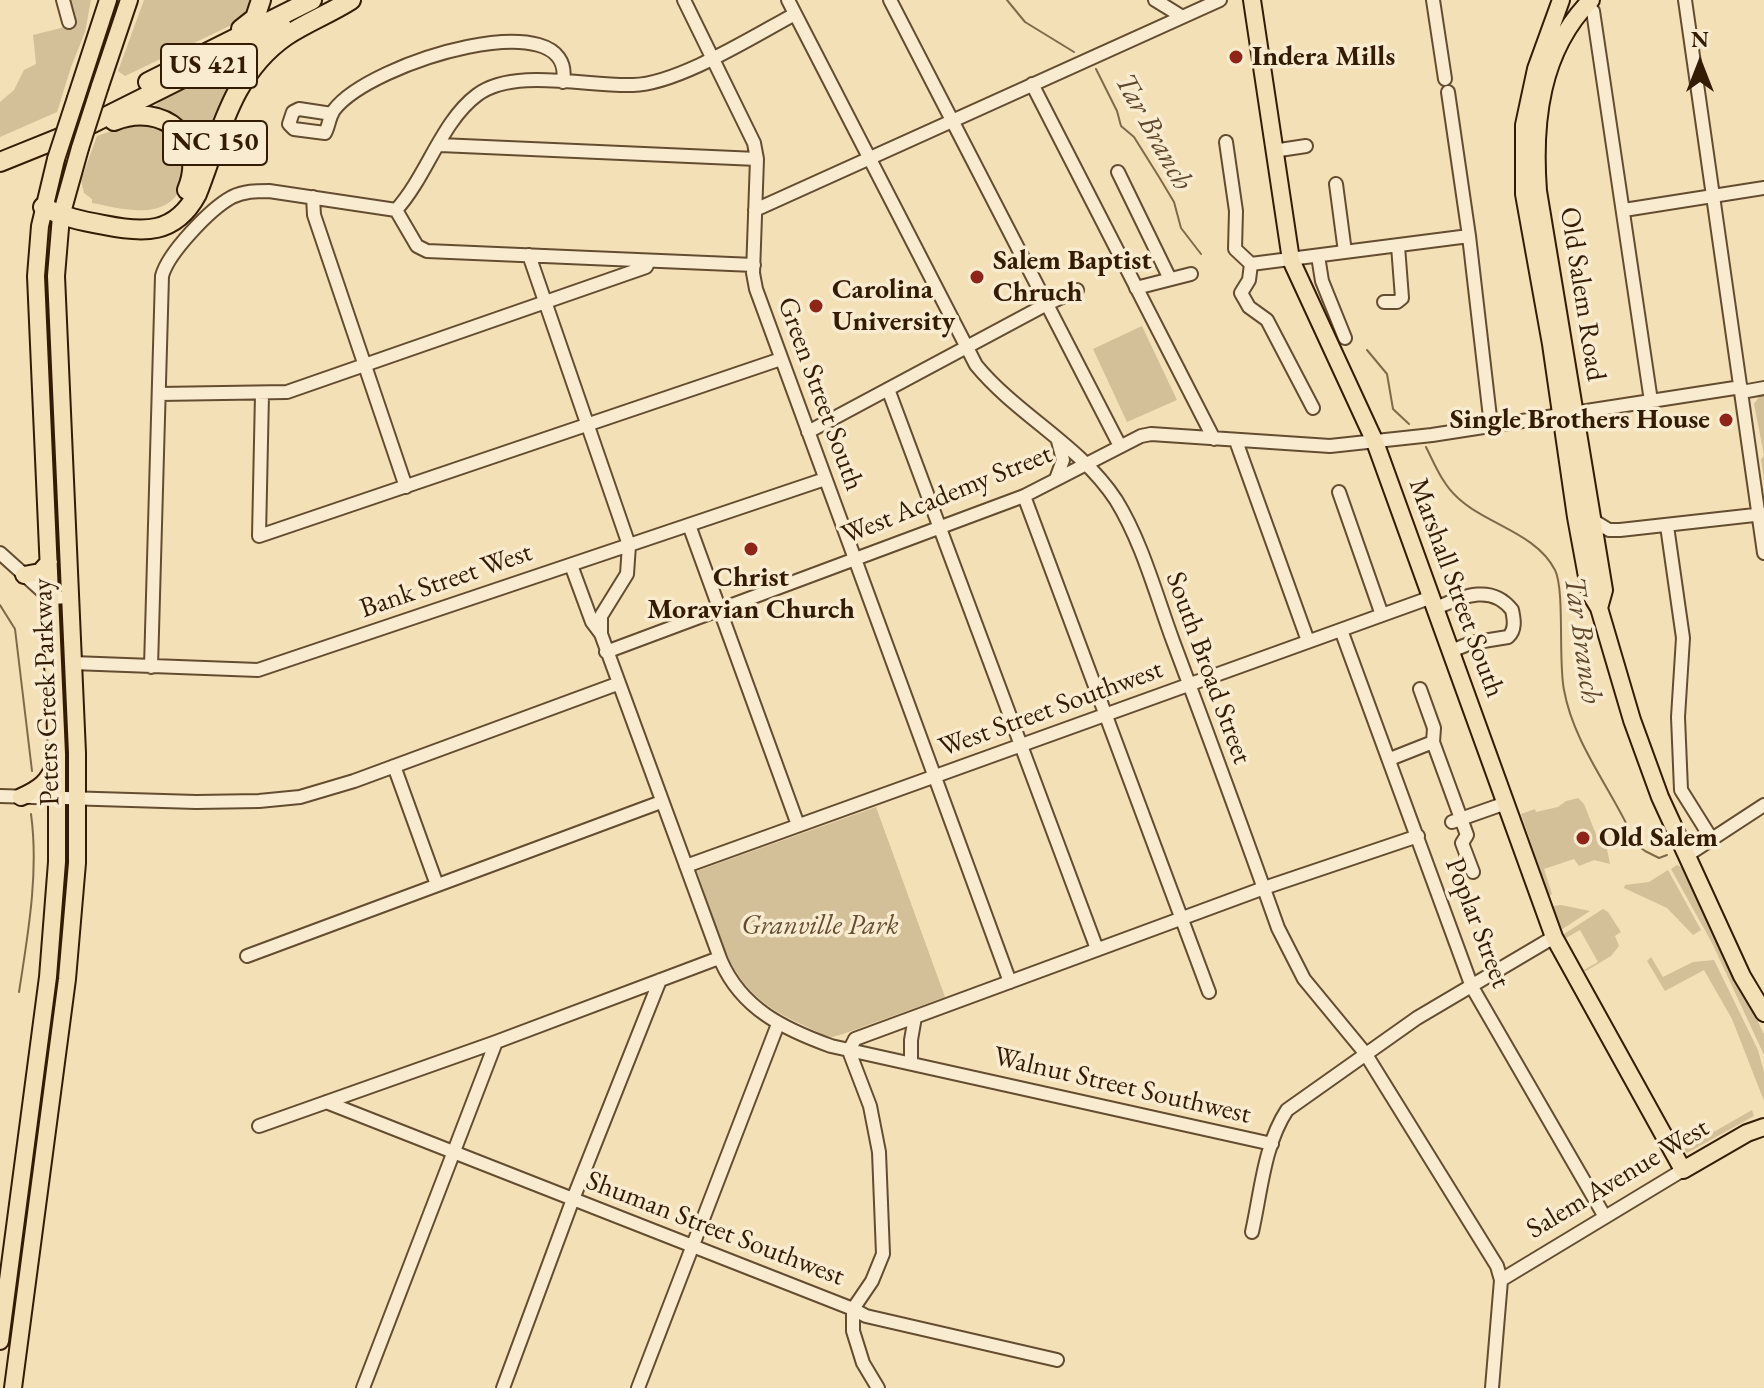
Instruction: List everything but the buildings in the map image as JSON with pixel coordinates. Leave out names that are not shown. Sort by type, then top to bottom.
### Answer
[{"type":"highway","points":[[216,48],[252,21],[261,0]]},
{"type":"highway","name":"US 421","points":[[0,149],[68,122],[312,0]]},
{"type":"highway","name":"US 421","points":[[0,162],[79,139],[340,0]]},
{"type":"highway","name":"NC 150","points":[[62,211],[141,231],[161,227],[180,217],[197,194],[229,104],[249,72],[264,54],[286,36],[351,0]]},
{"type":"highway","points":[[43,207],[135,220],[168,212],[181,200],[192,172],[191,152],[187,141],[174,126],[162,120],[130,116],[79,139]]},
{"type":"main road","name":"Peters Creek Parkway","points":[[0,1341],[45,1000],[56,885],[57,754],[36,276],[43,207],[108,0]]},
{"type":"main road","name":"Peters Creek Parkway","points":[[13,1388],[74,906],[77,799],[56,276],[62,211],[79,139],[129,0]]},
{"type":"main road","name":"Marshall Street South","points":[[1252,0],[1291,260],[1375,442],[1554,937],[1683,1170]]},
{"type":"main road","name":"Old Salem Road","points":[[1561,0],[1536,69],[1524,125],[1524,194],[1604,590],[1599,608]]},
{"type":"main road","name":"Old Salem Road","points":[[1592,6],[1566,31],[1550,67],[1541,94],[1535,149],[1568,415],[1576,517],[1590,593],[1599,608],[1632,720],[1686,856],[1742,976],[1764,1013]]},
{"type":"main road","points":[[24,575],[40,572],[49,562]]},
{"type":"main road","points":[[21,797],[40,788],[48,779],[57,754]]},
{"type":"main road","points":[[45,1000],[64,1003]]},
{"type":"main road","points":[[28,1127],[47,1129]]},
{"type":"main road","name":"Salem Avenue West","points":[[1683,1170],[1747,1133],[1764,1127]]},
{"type":"main road","points":[[13,1242],[32,1245]]},
{"type":"street","points":[[63,0],[69,22]]},
{"type":"street","name":"Green Street South","points":[[684,0],[752,135],[757,159],[756,289],[1010,982]]},
{"type":"street","name":"South Broad Street","points":[[788,0],[965,347],[991,383],[1085,463],[1115,499],[1131,530],[1291,957],[1304,979],[1365,1053],[1490,1253],[1501,1280],[1492,1382]]},
{"type":"street","points":[[890,0],[1120,446]]},
{"type":"street","points":[[1155,0],[1181,16]]},
{"type":"street","points":[[755,210],[1220,0]]},
{"type":"street","points":[[1433,0],[1469,236],[1491,426]]},
{"type":"street","points":[[1685,0],[1761,514],[1764,553]]},
{"type":"street","points":[[1592,6],[1651,401]]},
{"type":"street","points":[[396,210],[413,190],[455,118],[484,90],[508,83],[655,83],[677,75],[795,14]]},
{"type":"street","points":[[332,114],[363,85],[429,43]]},
{"type":"street","points":[[559,43],[565,56],[563,82]]},
{"type":"street","points":[[1032,84],[1214,439]]},
{"type":"street","points":[[1226,142],[1236,211],[1235,249],[1251,264],[1469,236]]},
{"type":"street","points":[[440,145],[757,159]]},
{"type":"street","points":[[1273,151],[1306,146]]},
{"type":"street","points":[[1118,172],[1170,279]]},
{"type":"street","points":[[1336,184],[1345,252]]},
{"type":"street","points":[[1624,210],[1764,188]]},
{"type":"street","points":[[151,667],[162,276],[167,261],[224,202],[248,192],[279,192],[396,210]]},
{"type":"street","points":[[313,197],[314,215],[406,487]]},
{"type":"street","points":[[396,210],[423,251],[754,265]]},
{"type":"street","points":[[1384,302],[1397,302],[1402,298],[1398,246]]},
{"type":"street","points":[[529,255],[629,545],[627,574],[601,616],[601,634]]},
{"type":"street","points":[[1318,256],[1322,281],[1345,338]]},
{"type":"street","points":[[159,394],[287,392],[546,304],[646,267],[649,261]]},
{"type":"street","points":[[1251,264],[1249,280],[1241,293],[1249,307],[1267,320],[1313,408]]},
{"type":"street","points":[[1136,288],[1191,274]]},
{"type":"street","points":[[808,432],[1077,290]]},
{"type":"street","points":[[262,394],[259,536],[781,359]]},
{"type":"street","name":"West Academy Street","points":[[606,652],[1024,496],[1141,436],[1151,434],[1330,446],[1764,388]]},
{"type":"street","points":[[888,389],[1097,949]]},
{"type":"street","points":[[1054,482],[1061,472],[1063,460],[1058,441]]},
{"type":"street","points":[[1236,441],[1308,641]]},
{"type":"street","name":"Bank Street West","points":[[73,663],[258,670],[825,479]]},
{"type":"street","points":[[1339,492],[1382,615]]},
{"type":"street","points":[[1024,496],[1209,992]]},
{"type":"street","points":[[1591,519],[1609,530],[1761,514]]},
{"type":"street","points":[[689,525],[798,825]]},
{"type":"street","points":[[1667,526],[1683,638],[1678,717],[1681,790],[1711,838]]},
{"type":"street","points":[[0,553],[50,598],[70,597]]},
{"type":"street","name":"Walnut Street Southwest","points":[[571,565],[592,622],[601,634],[727,977],[759,1012],[778,1024],[831,1046],[1272,1144],[1277,1125],[1287,1110],[1417,1018],[1554,937]]},
{"type":"street","name":"West Street Southwest","points":[[686,866],[1382,615],[1471,594],[1495,595],[1512,610],[1514,624],[1508,637],[1471,643],[1451,651]]},
{"type":"street","name":"Poplar Street","points":[[1341,630],[1472,987],[1605,1217]]},
{"type":"street","points":[[0,796],[196,802],[287,799],[324,791],[617,684]]},
{"type":"street","points":[[1420,689],[1434,728],[1433,742],[1457,821],[1467,835],[1462,843],[1473,872]]},
{"type":"street","points":[[1390,759],[1433,742]]},
{"type":"street","points":[[394,766],[437,885]]},
{"type":"street","points":[[247,956],[661,802]]},
{"type":"street","points":[[1457,821],[1506,803]]},
{"type":"street","points":[[1686,856],[1764,805]]},
{"type":"street","points":[[878,1388],[853,1339],[853,1309],[876,1273],[884,1244],[882,1181],[875,1127],[849,1051],[855,1039],[1264,888],[1418,836]]},
{"type":"street","points":[[259,1126],[496,1042],[719,958]]},
{"type":"street","points":[[503,1388],[573,1199],[660,980]]},
{"type":"street","points":[[911,1063],[915,1017]]},
{"type":"street","points":[[638,1388],[778,1024]]},
{"type":"street","points":[[363,1388],[496,1042]]},
{"type":"street","name":"Shuman Street Southwest","points":[[326,1102],[866,1316],[1057,1360]]},
{"type":"street","points":[[1252,1232],[1272,1144]]},
{"type":"street","name":"Salem Avenue West","points":[[1501,1280],[1683,1170]]},
{"type":"green space","points":[[70,0],[91,0],[85,32],[57,112],[0,137],[0,102],[14,90],[24,70],[36,64],[33,35],[61,28],[73,21]]},
{"type":"green space","points":[[144,0],[254,0],[250,13],[242,20],[125,76],[118,71]]},
{"type":"green space","points":[[253,52],[258,55],[200,163],[192,135],[173,116],[155,106],[164,98]]},
{"type":"green space","points":[[135,123],[166,126],[184,147],[185,175],[178,193],[169,203],[146,210],[92,203],[92,199],[84,193],[81,180],[97,136]]},
{"type":"green space","points":[[1142,326],[1177,400],[1127,422],[1093,349]]},
{"type":"green space","points":[[1764,394],[1764,455],[1754,404]]},
{"type":"green space","points":[[1578,798],[1584,804],[1599,842],[1607,849],[1610,864],[1594,860],[1579,866],[1574,859],[1544,869],[1552,894],[1549,896],[1521,814],[1558,807]]},
{"type":"green space","name":"Granville Park","points":[[876,807],[945,997],[832,1037],[777,1012],[750,990],[738,975],[721,942],[697,871]]},
{"type":"green space","points":[[1677,865],[1681,867],[1764,1034],[1764,1055],[1712,943],[1671,869]]},
{"type":"green space","points":[[1668,870],[1701,930],[1693,935],[1667,908],[1624,888],[1625,885],[1649,882]]},
{"type":"green space","points":[[1553,906],[1590,911],[1561,930]]},
{"type":"green space","points":[[1603,909],[1621,932],[1615,936],[1619,946],[1611,956],[1582,971],[1598,962],[1580,930],[1566,938],[1579,967],[1564,940],[1564,934]]},
{"type":"green space","points":[[1651,957],[1663,977],[1693,962],[1714,960],[1758,1050],[1764,1072],[1764,1101],[1732,1019],[1704,970],[1665,991],[1647,961]]},
{"type":"green space","points":[[1752,1110],[1754,1116],[1687,1153],[1684,1149]]},
{"type":"waterway","name":"Tar Branch","points":[[1007,0],[1025,22],[1074,52]]},
{"type":"waterway","name":"Tar Branch","points":[[1096,69],[1121,126],[1134,137],[1174,202],[1181,228],[1201,254]]},
{"type":"waterway","name":"Tar Branch","points":[[1367,350],[1387,374],[1393,409],[1409,424]]},
{"type":"waterway","name":"Tar Branch","points":[[1426,447],[1444,481],[1458,498],[1524,538],[1547,557],[1555,570],[1560,593],[1562,678],[1575,726],[1628,827],[1628,838],[1659,858],[1667,855]]},
{"type":"waterway","points":[[0,605],[15,629],[32,771]]},
{"type":"waterway","points":[[19,992],[33,881],[31,814]]},
{"type":"place","name":"Indera Mills","points":[[1236,57]]},
{"type":"place","name":"Salem Baptist Chruch","points":[[977,277]]},
{"type":"place","name":"Carolina University","points":[[816,306]]},
{"type":"place","name":"Single Brothers House","points":[[1726,420]]},
{"type":"place","name":"Christ Moravian Church","points":[[751,549]]},
{"type":"place","name":"Old Salem","points":[[1583,838]]}]
